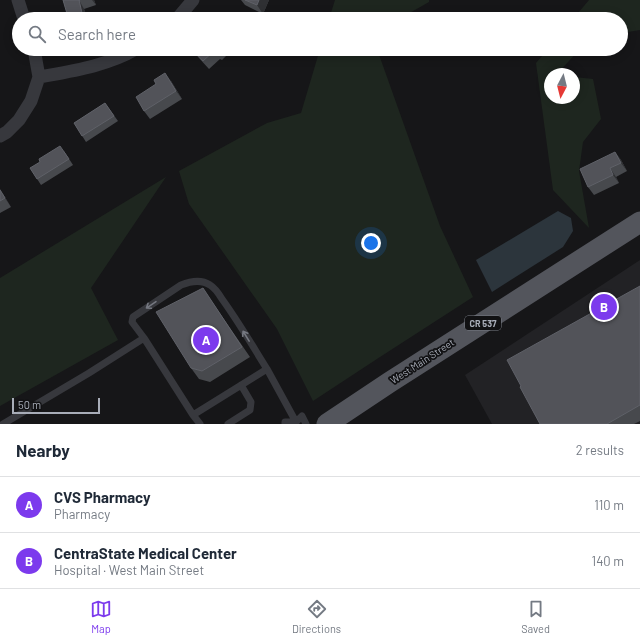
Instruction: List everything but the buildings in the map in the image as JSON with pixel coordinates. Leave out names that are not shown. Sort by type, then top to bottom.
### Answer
[{"type":"main road","name":"West Main Street","points":[[333,422],[640,222]]},
{"type":"street","points":[[18,0],[22,12]]},
{"type":"street","points":[[184,12],[193,0]]},
{"type":"street","points":[[0,136],[7,132],[19,120],[31,101],[39,77],[35,56]]},
{"type":"street","points":[[39,77],[96,65],[120,56]]},
{"type":"lane","points":[[200,424],[132,322],[133,317],[181,285],[198,281],[205,282],[212,286],[228,307],[267,369],[296,422]]},
{"type":"lane","points":[[3,424],[89,373],[144,338]]},
{"type":"lane","points":[[193,415],[267,369]]},
{"type":"lane","points":[[228,424],[250,410],[251,402],[241,385]]},
{"type":"lane","points":[[285,424],[284,422],[296,422],[302,416],[306,424]]},
{"type":"shaded area","points":[[335,0],[429,0],[429,2],[411,12],[331,12]]},
{"type":"shaded area","points":[[589,0],[640,0],[640,30],[628,32],[628,12],[579,12]]},
{"type":"shaded area","points":[[318,56],[379,56],[440,226],[473,297],[313,401],[277,329],[189,204],[179,171],[267,123],[301,113]]},
{"type":"shaded area","points":[[542,56],[574,56],[563,68],[544,68],[544,104],[580,104],[580,78],[593,79],[601,119],[583,142],[579,171],[589,228],[553,190],[536,63]]},
{"type":"shaded area","points":[[166,177],[91,288],[118,340],[0,406],[0,278]]},
{"type":"shaded area","points":[[558,211],[571,218],[573,231],[563,247],[492,292],[476,260]]},
{"type":"shaded area","points":[[640,260],[640,424],[492,424],[465,375]]},
{"type":"place","name":"CentraState Medical Center","points":[[604,307]]},
{"type":"place","name":"CVS Pharmacy","points":[[206,340]]}]
